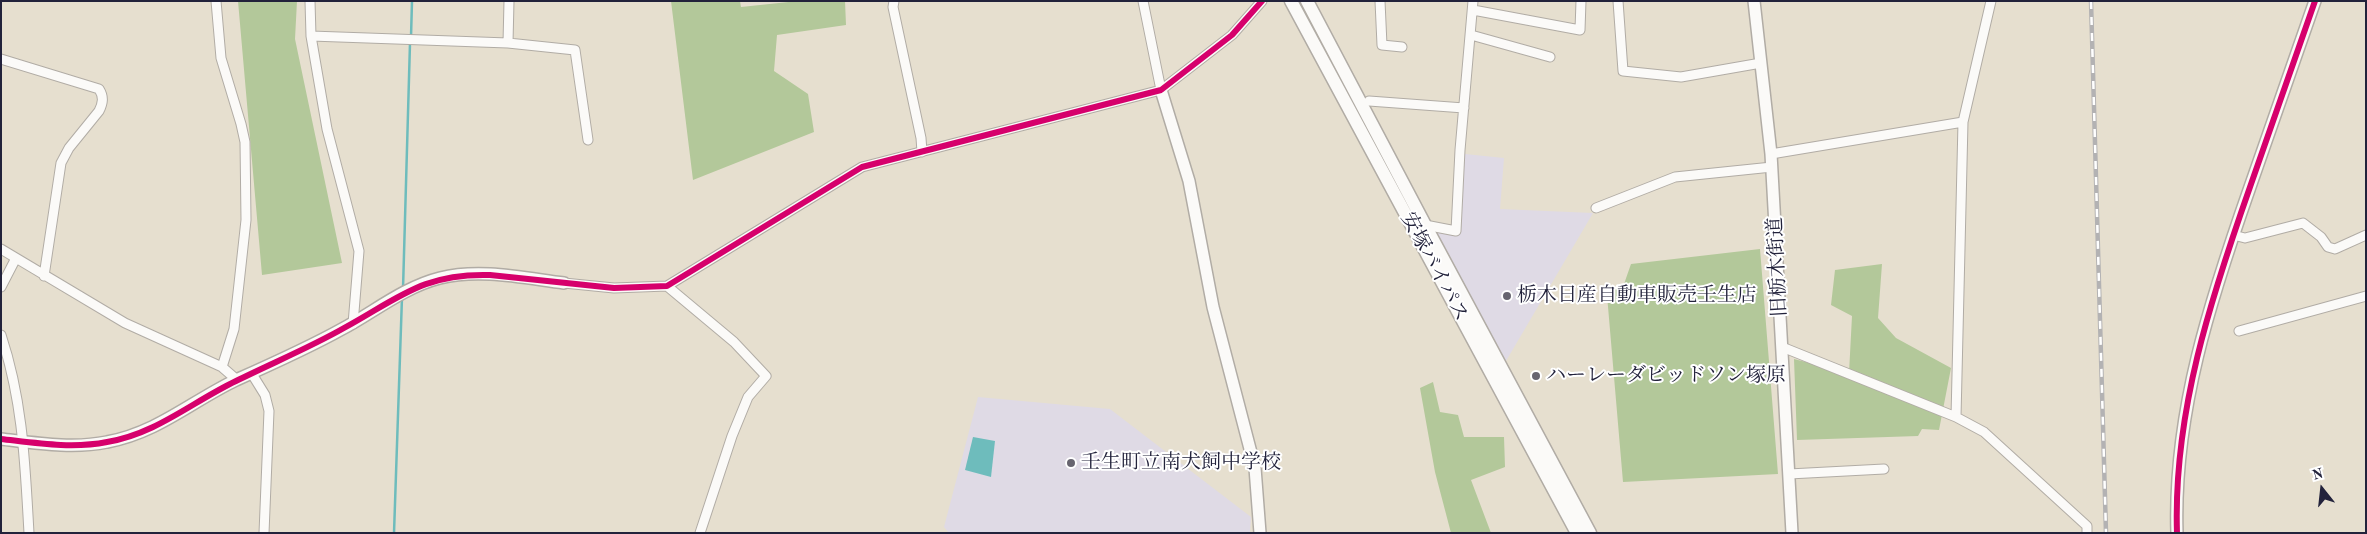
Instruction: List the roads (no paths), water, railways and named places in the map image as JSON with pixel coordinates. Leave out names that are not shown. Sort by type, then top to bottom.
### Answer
[{"type":"main road","name":"安塚バイパス","points":[[1292,1],[1577,533]]},
{"type":"main road","name":"安塚バイパス","points":[[1307,1],[1590,533]]},
{"type":"street","points":[[216,1],[221,58],[245,142],[246,220],[234,329],[222,367]]},
{"type":"street","points":[[310,1],[311,36],[327,129],[359,251],[355,279],[353,324]]},
{"type":"street","points":[[508,43],[510,1]]},
{"type":"street","points":[[894,1],[893,7],[921,138],[922,152]]},
{"type":"street","points":[[1143,1],[1161,90],[1189,182],[1213,307],[1256,468],[1260,533]]},
{"type":"street","points":[[1,439],[86,445],[144,432],[164,423],[236,380],[353,324],[416,287],[440,278],[481,274],[614,288],[667,286],[814,199],[856,170],[1161,90],[1232,35],[1262,1]]},
{"type":"street","points":[[1380,1],[1382,46],[1402,47]]},
{"type":"street","points":[[1425,225],[1456,231],[1473,6],[1580,30],[1581,1]]},
{"type":"street","points":[[1618,1],[1623,71],[1680,77],[1761,63]]},
{"type":"street","name":"旧栃木街道","points":[[1754,1],[1772,166],[1792,533]]},
{"type":"street","points":[[1956,417],[1963,122],[1991,1]]},
{"type":"street","points":[[2176,533],[2179,465],[2187,403],[2199,348],[2233,235],[2315,1]]},
{"type":"street","points":[[1471,35],[1550,57]]},
{"type":"street","points":[[311,36],[508,43],[575,50],[588,140]]},
{"type":"street","points":[[1,59],[99,89],[102,95],[102,104],[99,111],[69,148],[61,163],[44,276]]},
{"type":"street","points":[[1370,101],[1464,108]]},
{"type":"street","points":[[1771,154],[1963,122]]},
{"type":"street","points":[[1596,208],[1675,177],[1772,166]]},
{"type":"street","points":[[2233,235],[2245,238],[2303,223],[2321,237],[2328,247],[2335,248],[2366,235]]},
{"type":"street","points":[[1,249],[125,323],[222,367],[236,380]]},
{"type":"street","points":[[1,287],[16,258]]},
{"type":"street","points":[[667,286],[734,342],[766,376],[748,397],[732,436],[700,533]]},
{"type":"street","points":[[2239,331],[2366,296]]},
{"type":"street","points":[[1,335],[13,370],[24,442],[29,533]]},
{"type":"street","points":[[1782,347],[1956,417],[1984,432],[2087,526],[2087,533]]},
{"type":"street","points":[[252,374],[265,395],[269,411],[264,533]]},
{"type":"street","points":[[1789,474],[1884,469]]},
{"type":"water","points":[[973,437],[995,441],[991,477],[965,470]]},
{"type":"waterway","points":[[411,37],[412,1]]},
{"type":"waterway","points":[[403,289],[410,43]]},
{"type":"waterway","points":[[394,533],[402,297]]},
{"type":"railway","points":[[2091,1],[2106,533]]},
{"type":"place","name":"栃木日産自動車販売壬生店","points":[[1507,296]]},
{"type":"place","name":"ハーレーダビッドソン塚原","points":[[1536,376]]},
{"type":"place","name":"壬生町立南犬飼中学校","points":[[1071,463]]}]
